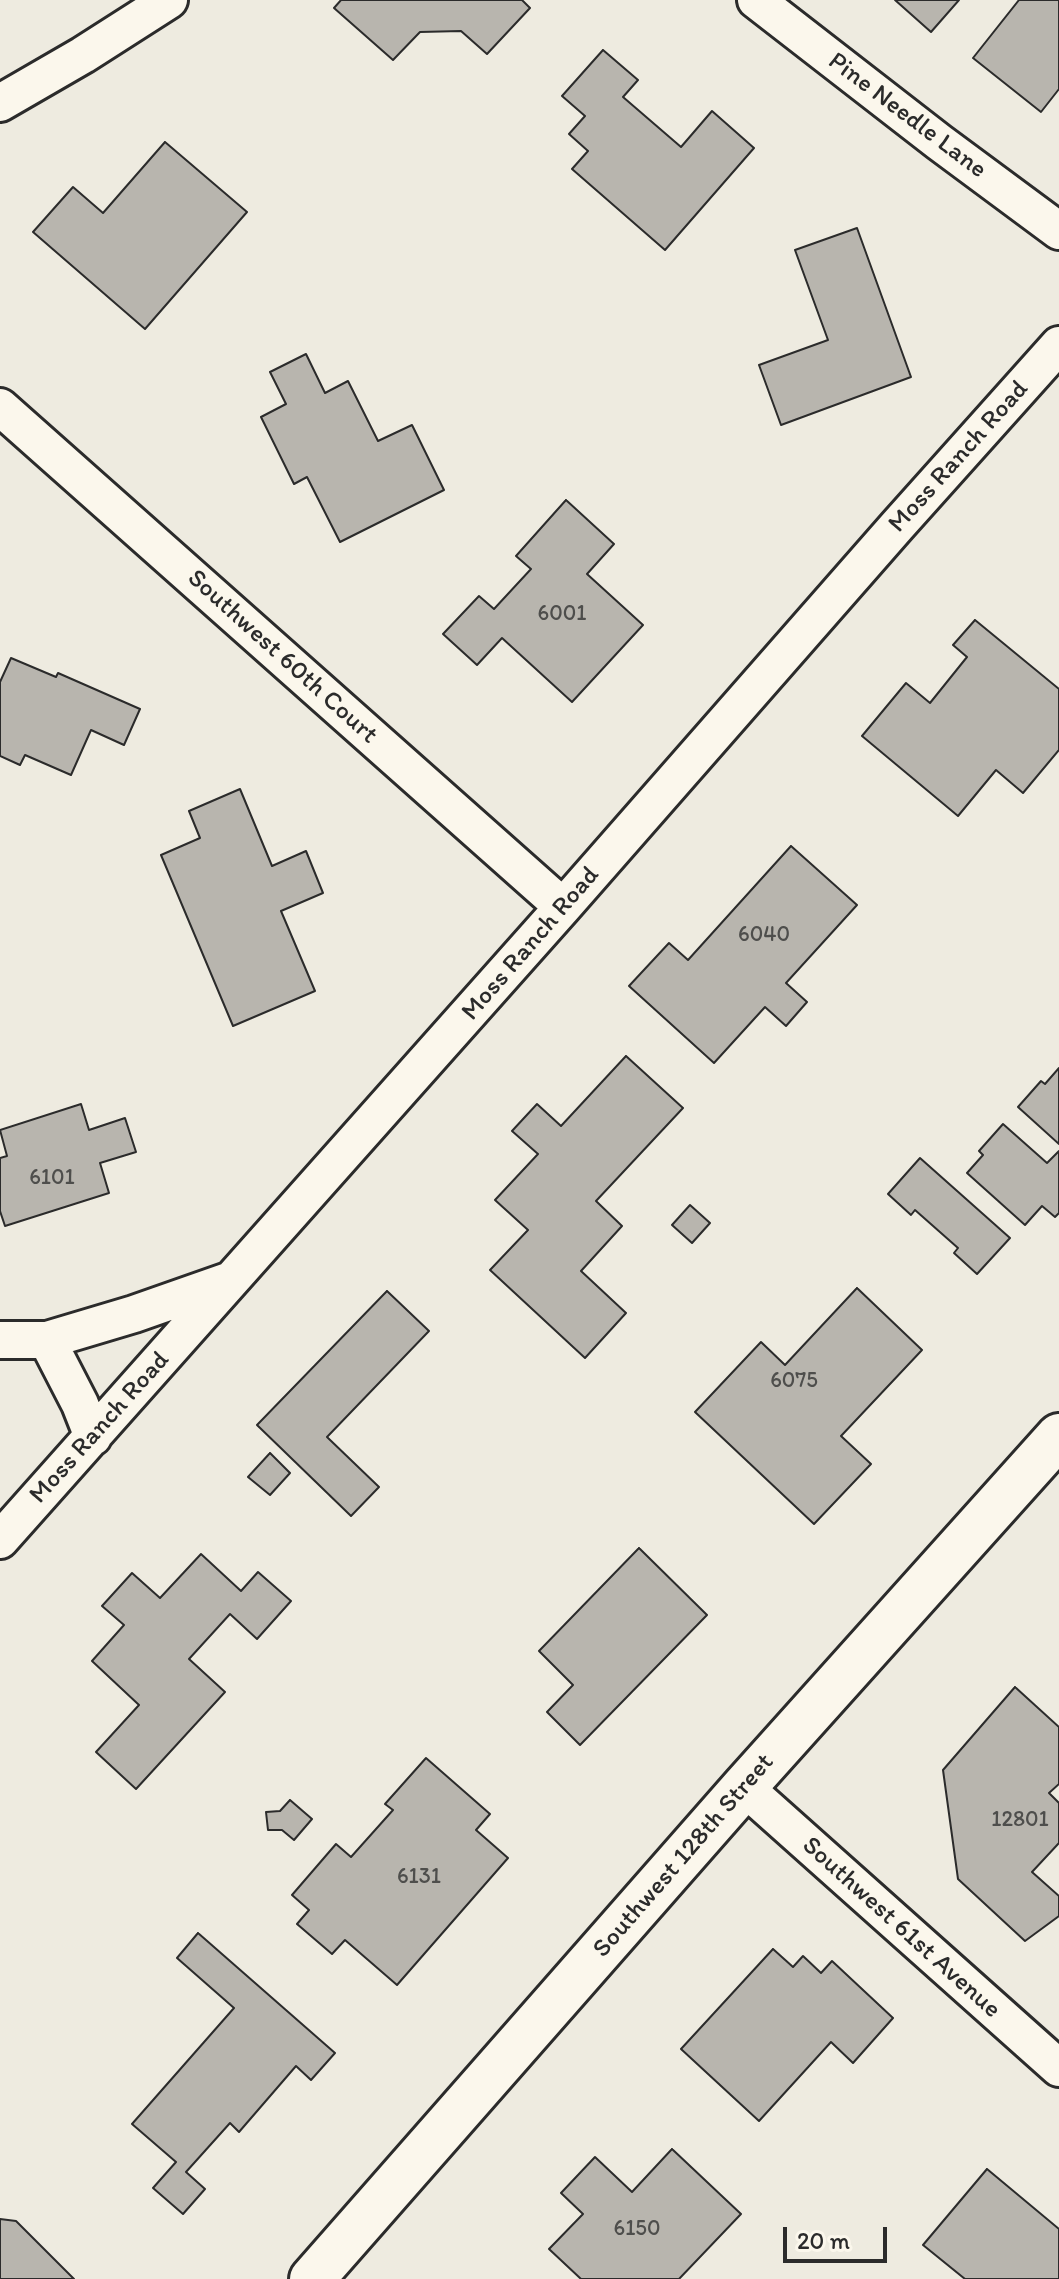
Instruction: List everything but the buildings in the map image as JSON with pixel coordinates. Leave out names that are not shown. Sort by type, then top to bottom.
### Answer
[{"type":"street","points":[[0,103],[169,0]]},
{"type":"street","name":"Pine Needle Lane","points":[[756,0],[1059,231]]},
{"type":"street","name":"Moss Ranch Road","points":[[0,1540],[1059,345]]},
{"type":"street","name":"Southwest 60th Court","points":[[0,407],[563,907]]},
{"type":"street","points":[[0,1340],[47,1340],[234,1279]]},
{"type":"street","points":[[47,1340],[93,1437]]},
{"type":"street","name":"Southwest 128th Street","points":[[312,2279],[744,1787],[1059,1436]]},
{"type":"street","name":"Southwest 61st Avenue","points":[[744,1787],[1059,2068]]}]
